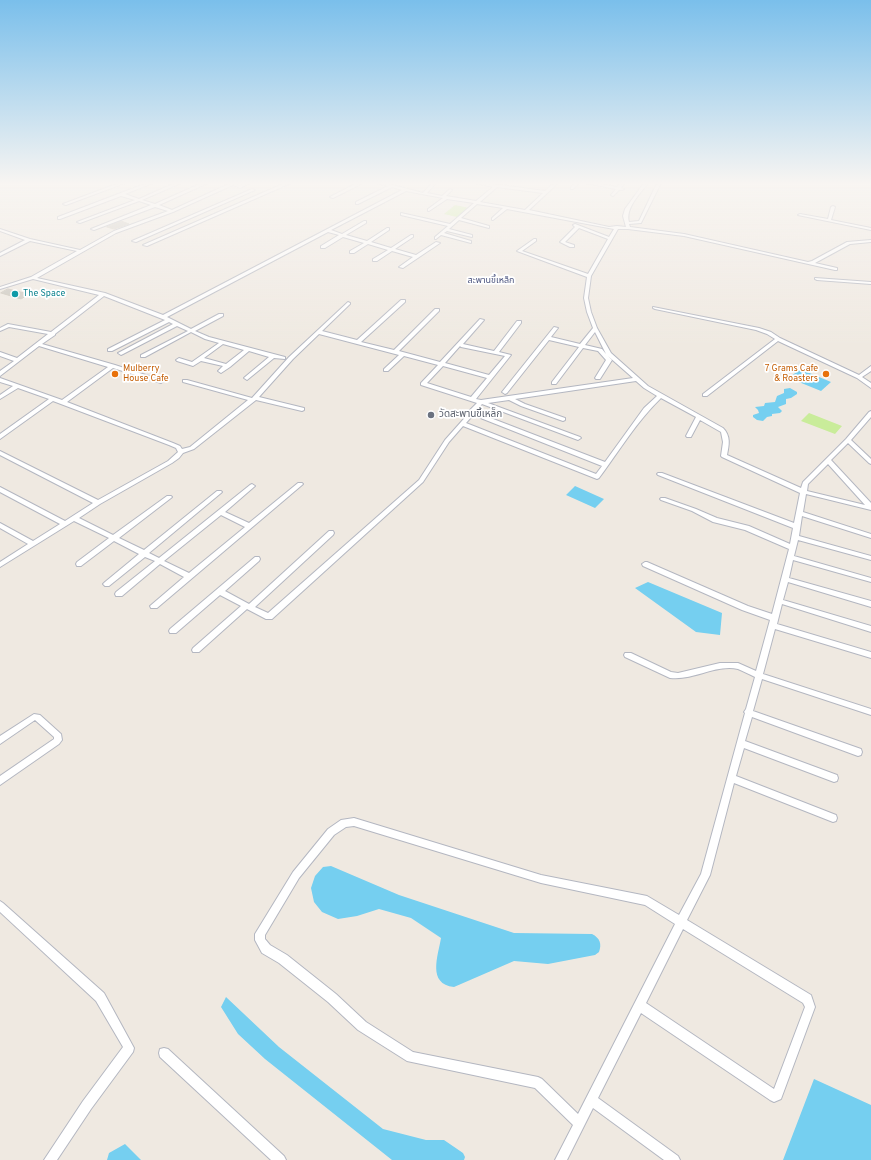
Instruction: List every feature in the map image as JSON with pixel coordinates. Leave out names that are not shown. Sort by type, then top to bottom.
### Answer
[{"type":"street","points":[[21,237],[81,251]]},
{"type":"street","points":[[0,288],[32,278],[107,237]]},
{"type":"street","points":[[134,241],[143,237]]},
{"type":"street","points":[[145,245],[164,237]]},
{"type":"street","points":[[162,317],[317,237]]},
{"type":"street","points":[[323,247],[339,237]]},
{"type":"street","points":[[351,237],[417,257]]},
{"type":"street","points":[[352,252],[375,237]]},
{"type":"street","points":[[375,260],[410,237]]},
{"type":"street","points":[[401,267],[417,257],[439,237]]},
{"type":"street","points":[[452,237],[469,242]]},
{"type":"street","points":[[567,237],[562,242],[572,246]]},
{"type":"street","points":[[606,237],[611,239],[590,276],[586,298],[595,328],[609,354],[637,379],[725,433],[724,456],[804,492],[871,507]]},
{"type":"street","points":[[694,237],[835,269]]},
{"type":"street","points":[[0,255],[29,240]]},
{"type":"street","points":[[535,240],[519,251],[590,276]]},
{"type":"street","points":[[812,263],[849,243],[871,241]]},
{"type":"street","points":[[32,278],[103,294],[162,317],[207,338],[283,358]]},
{"type":"street","points":[[817,279],[871,284]]},
{"type":"street","points":[[0,374],[103,294]]},
{"type":"street","points":[[358,342],[403,301]]},
{"type":"street","points":[[0,565],[98,503],[170,462],[181,452],[192,448],[254,399],[291,358],[348,302]]},
{"type":"street","points":[[655,308],[757,329],[859,377],[871,386]]},
{"type":"street","points":[[395,352],[437,310]]},
{"type":"street","points":[[143,356],[221,315]]},
{"type":"street","points":[[110,350],[168,320]]},
{"type":"street","points":[[482,320],[423,384],[473,399],[578,438]]},
{"type":"street","points":[[496,352],[519,322]]},
{"type":"street","points":[[0,324],[53,334]]},
{"type":"street","points":[[121,353],[177,324]]},
{"type":"street","points":[[0,330],[8,325]]},
{"type":"street","points":[[506,392],[556,328]]},
{"type":"street","points":[[554,383],[595,328]]},
{"type":"street","points":[[319,332],[491,377]]},
{"type":"street","points":[[548,338],[600,350],[609,360],[598,378]]},
{"type":"street","points":[[705,395],[778,339]]},
{"type":"street","points":[[179,360],[193,364],[223,342]]},
{"type":"street","points":[[460,344],[508,355],[473,399]]},
{"type":"street","points":[[39,345],[160,381]]},
{"type":"street","points":[[221,371],[248,349]]},
{"type":"street","points":[[0,354],[17,360]]},
{"type":"street","points":[[386,370],[403,354]]},
{"type":"street","points":[[247,378],[273,356]]},
{"type":"street","points":[[200,359],[228,366]]},
{"type":"street","points":[[63,402],[113,366]]},
{"type":"street","points":[[859,377],[871,368]]},
{"type":"street","points":[[219,591],[269,617],[421,481],[447,441],[481,402],[637,379]]},
{"type":"street","points":[[0,380],[63,402],[171,444],[178,448],[181,452]]},
{"type":"street","points":[[185,381],[254,399],[302,409]]},
{"type":"street","points":[[0,397],[17,386]]},
{"type":"street","points":[[462,423],[598,476],[646,409],[661,395]]},
{"type":"street","points":[[509,398],[523,405],[563,419]]},
{"type":"street","points":[[0,437],[52,399]]},
{"type":"street","points":[[471,412],[606,465]]},
{"type":"street","points":[[689,436],[699,416]]},
{"type":"street","points":[[561,1160],[705,875],[758,675],[791,558],[805,483],[870,418]]},
{"type":"street","points":[[848,440],[871,462]]},
{"type":"street","points":[[0,453],[98,503]]},
{"type":"street","points":[[828,460],[871,507]]},
{"type":"street","points":[[660,474],[797,527]]},
{"type":"street","points":[[154,606],[300,484]]},
{"type":"street","points":[[119,594],[252,486]]},
{"type":"street","points":[[0,489],[64,524]]},
{"type":"street","points":[[107,584],[220,492]]},
{"type":"street","points":[[79,564],[169,497]]},
{"type":"street","points":[[663,499],[694,510],[714,520],[747,528],[793,548]]},
{"type":"street","points":[[220,512],[249,526]]},
{"type":"street","points":[[800,513],[871,536]]},
{"type":"street","points":[[74,518],[189,576]]},
{"type":"street","points":[[0,525],[33,544]]},
{"type":"street","points":[[196,650],[331,533]]},
{"type":"street","points":[[795,537],[871,558]]},
{"type":"street","points":[[791,558],[871,580]]},
{"type":"street","points":[[173,631],[257,559]]},
{"type":"street","points":[[645,564],[773,621],[871,655]]},
{"type":"street","points":[[785,579],[871,604]]},
{"type":"street","points":[[779,600],[871,629]]},
{"type":"street","points":[[628,654],[670,675],[678,676],[728,665],[738,666],[758,675],[871,712]]},
{"type":"street","points":[[748,712],[858,752]]},
{"type":"street","points":[[0,741],[37,717],[58,736],[58,740],[56,742],[0,782]]},
{"type":"street","points":[[740,743],[834,778]]},
{"type":"street","points":[[731,778],[833,818]]},
{"type":"street","points":[[580,1123],[538,1083],[412,1057],[362,1026],[332,998],[289,964],[266,950],[260,940],[260,934],[296,875],[331,832],[344,823],[354,822],[541,879],[647,901],[807,1000],[810,1007],[777,1095],[774,1096],[768,1094],[639,1005]]},
{"type":"street","points":[[0,906],[100,997],[129,1048],[87,1105],[50,1160]]},
{"type":"street","points":[[164,1054],[280,1160]]},
{"type":"street","points":[[591,1100],[674,1160]]},
{"type":"green space","points":[[809,413],[842,426],[835,434],[801,421]]},
{"type":"water","points":[[800,369],[831,382],[821,391],[789,378]]},
{"type":"water","points":[[790,388],[797,392],[797,394],[786,399],[786,404],[778,407],[782,411],[780,413],[772,414],[772,416],[767,417],[763,421],[757,420],[753,417],[753,415],[759,413],[755,407],[764,406],[765,403],[775,402],[777,396],[784,393],[784,389]]},
{"type":"water","points":[[575,486],[604,499],[595,508],[566,495]]},
{"type":"water","points":[[648,582],[722,613],[720,635],[696,632],[635,588]]},
{"type":"water","points":[[331,866],[399,895],[514,933],[592,934],[597,937],[600,942],[599,952],[595,955],[548,964],[514,961],[454,987],[446,985],[440,981],[436,968],[441,938],[411,918],[379,909],[357,916],[338,919],[322,912],[314,902],[311,888],[315,876],[323,867]]},
{"type":"water","points":[[226,997],[279,1047],[383,1129],[426,1140],[444,1140],[463,1153],[465,1157],[464,1160],[392,1160],[265,1059],[238,1034],[221,1007]]},
{"type":"water","points":[[814,1079],[871,1105],[871,1160],[783,1160]]},
{"type":"water","points":[[125,1144],[141,1160],[107,1160],[109,1153]]},
{"type":"building","name":"The Space","points":[[8,289],[29,294],[21,299],[1,293]]},
{"type":"place","name":"The Space","points":[[15,294]]},
{"type":"place","name":"Mulberry House Cafe","points":[[115,374]]},
{"type":"place","name":"7 Grams Cafe & Roasters","points":[[826,374]]},
{"type":"place","name":"วัดสะพานขี้เหล็ก","points":[[431,415]]},
{"type":"district","name":"สะพานขี้เหล็ก","points":[[491,281]]}]
